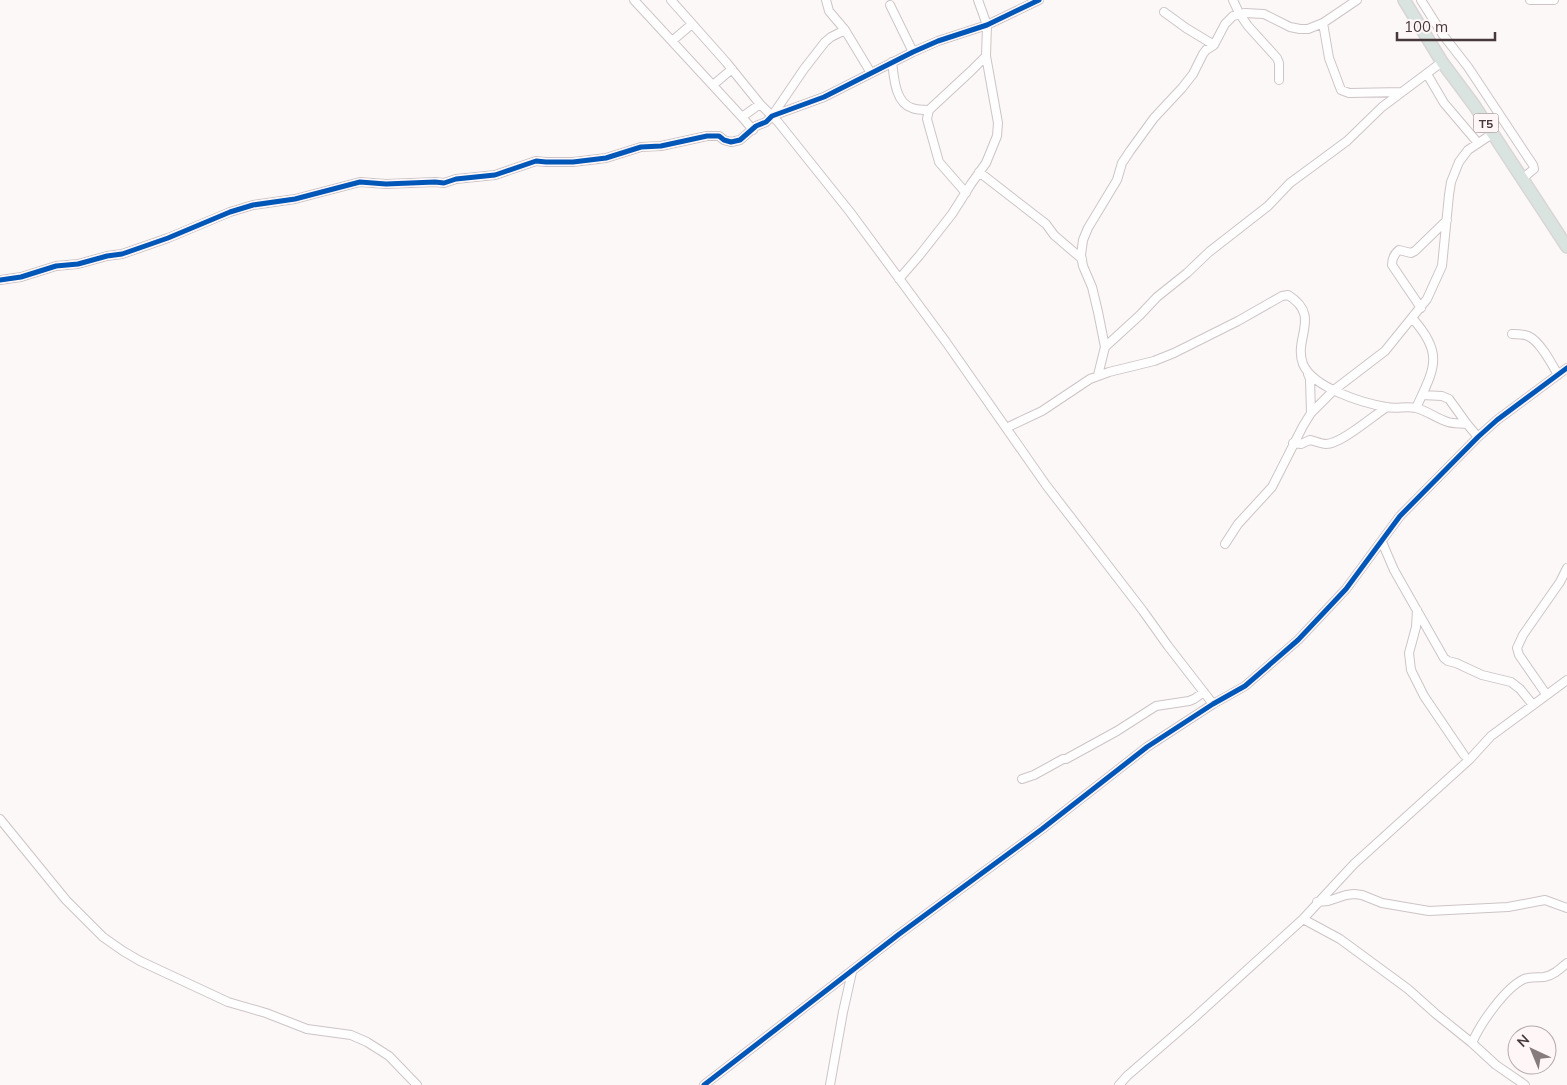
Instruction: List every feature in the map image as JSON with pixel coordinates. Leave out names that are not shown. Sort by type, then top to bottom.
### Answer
[{"type":"highway","name":"T5","points":[[1404,0],[1442,62],[1474,105],[1567,248]]},
{"type":"street","points":[[634,0],[752,130]]},
{"type":"street","points":[[671,0],[772,116],[850,212],[946,342],[1046,485],[1213,704]]},
{"type":"street","points":[[826,0],[829,12],[844,30],[871,73]]},
{"type":"street","points":[[899,279],[940,231],[986,163],[997,136],[998,123],[986,56],[987,25],[978,0]]},
{"type":"street","points":[[772,116],[824,97],[913,52],[938,41],[987,25],[1038,0]]},
{"type":"street","points":[[1233,0],[1250,29],[1277,58],[1279,80]]},
{"type":"street","points":[[1098,375],[1105,347],[1092,287],[1083,266],[1083,240],[1088,228],[1117,180],[1122,163],[1130,151],[1154,118],[1193,74],[1206,50],[1214,45],[1228,20],[1233,16],[1239,13],[1264,14],[1300,30],[1312,28],[1323,23],[1357,0]]},
{"type":"street","points":[[1421,0],[1442,35],[1468,67],[1533,165],[1534,169],[1532,172],[1522,179]]},
{"type":"street","points":[[1530,0],[1554,0]]},
{"type":"street","points":[[890,5],[913,52]]},
{"type":"street","points":[[1164,12],[1214,45]]},
{"type":"street","points":[[1323,23],[1329,58],[1341,90],[1349,93],[1402,92]]},
{"type":"street","points":[[672,41],[692,24]]},
{"type":"street","points":[[0,280],[21,277],[56,266],[78,264],[106,256],[122,254],[168,238],[230,212],[295,199],[353,183],[444,183],[456,179],[495,175],[536,161],[573,162],[600,159],[641,147],[661,146],[707,136],[719,136],[731,142],[740,140],[756,126],[766,122],[772,116],[804,68],[825,42],[844,30]]},
{"type":"street","points":[[966,193],[939,162],[927,116],[929,110],[986,56]]},
{"type":"street","points":[[892,62],[899,97],[904,104],[912,108],[929,110]]},
{"type":"street","points":[[1105,347],[1209,252],[1268,206],[1290,183],[1347,141],[1382,107],[1442,62]]},
{"type":"street","points":[[713,85],[732,69]]},
{"type":"street","points":[[1427,74],[1444,103],[1478,143]]},
{"type":"street","points":[[742,117],[760,104]]},
{"type":"street","points":[[1225,544],[1238,524],[1272,487],[1311,413],[1334,390],[1386,350],[1431,293],[1442,266],[1451,182],[1459,162],[1468,150],[1492,134]]},
{"type":"street","points":[[979,172],[1046,224],[1054,235],[1082,259]]},
{"type":"street","points":[[1421,308],[1392,265],[1392,260],[1399,250],[1415,252],[1447,220]]},
{"type":"street","points":[[1006,428],[1042,411],[1098,375],[1154,361],[1174,353],[1238,321],[1282,296],[1288,295],[1301,308],[1306,320],[1301,353],[1304,366],[1316,380],[1334,390],[1387,408],[1416,408],[1448,422],[1467,424]]},
{"type":"street","points":[[1412,318],[1429,340],[1434,356],[1430,377],[1416,408]]},
{"type":"street","points":[[1512,334],[1527,336],[1532,339],[1549,359],[1558,375]]},
{"type":"street","points":[[704,1085],[898,935],[1147,747],[1213,704],[1245,686],[1298,640],[1346,589],[1400,516],[1478,437],[1497,420],[1567,368]]},
{"type":"street","points":[[1308,372],[1311,413]]},
{"type":"street","points":[[1422,395],[1442,396],[1449,399],[1478,437]]},
{"type":"street","points":[[1293,444],[1302,444],[1310,440],[1324,444],[1331,443],[1349,434],[1387,408]]},
{"type":"street","points":[[1382,542],[1394,570],[1446,660],[1482,675],[1511,682],[1520,689],[1533,705]]},
{"type":"street","points":[[1546,694],[1519,654],[1517,648],[1523,635],[1560,582],[1567,568]]},
{"type":"street","points":[[1417,610],[1416,627],[1409,653],[1409,664],[1424,696],[1464,755]]},
{"type":"street","points":[[1118,1085],[1303,918],[1354,864],[1470,759],[1491,736],[1546,694],[1566,683]]},
{"type":"street","points":[[1022,779],[1034,775],[1095,744],[1156,706],[1189,701],[1204,692]]},
{"type":"street","points":[[0,819],[66,900],[94,929],[118,948],[140,961],[228,1002],[266,1013],[307,1029],[351,1035],[367,1042],[389,1056],[417,1085]]},
{"type":"street","points":[[1317,902],[1354,894],[1362,895],[1382,904],[1429,911],[1508,907],[1544,900],[1565,904]]},
{"type":"street","points":[[1303,918],[1340,939],[1374,963],[1408,989],[1496,1064],[1525,1085]]},
{"type":"street","points":[[1472,1043],[1477,1031],[1506,992],[1525,979],[1552,974],[1567,963]]},
{"type":"street","points":[[830,1085],[852,972]]},
{"type":"cycle path","points":[[0,280],[21,277],[56,266],[78,264],[122,254],[168,238],[230,212],[253,205],[295,199],[360,182],[386,184],[444,183],[456,179],[495,175],[536,161],[573,162],[606,158],[641,147],[661,146],[707,136],[719,136],[731,142],[740,140],[756,126],[766,122],[772,116],[824,97],[913,52],[938,41],[987,25],[1039,0]]},
{"type":"cycle path","points":[[704,1085],[898,935],[1042,829],[1147,747],[1213,704],[1245,686],[1298,640],[1346,589],[1400,516],[1478,437],[1497,420],[1567,368]]}]
